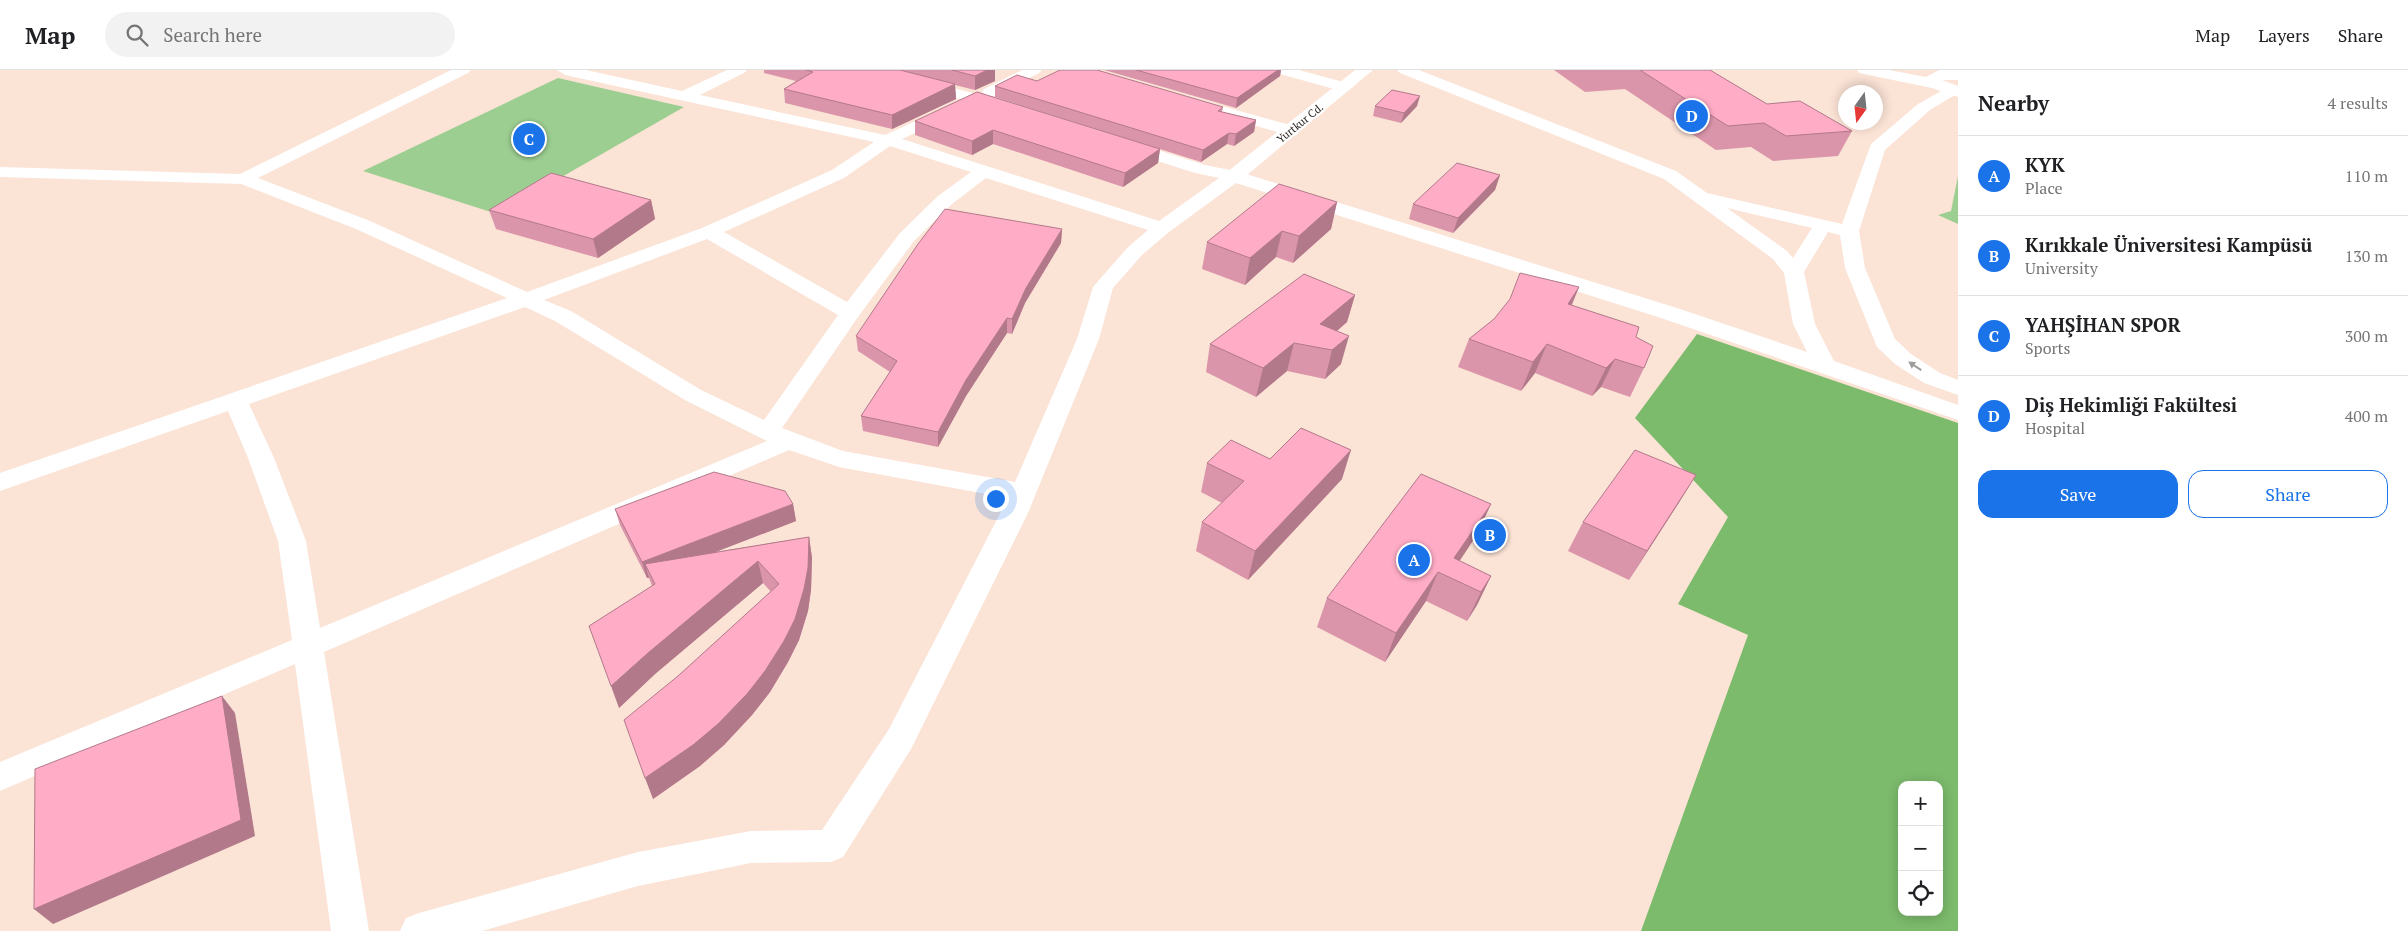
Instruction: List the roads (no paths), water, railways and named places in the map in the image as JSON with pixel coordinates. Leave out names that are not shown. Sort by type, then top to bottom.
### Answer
[{"type":"street","points":[[243,179],[463,70]]},
{"type":"street","points":[[565,70],[600,73],[686,95],[887,140],[1162,228]]},
{"type":"street","points":[[686,95],[739,70]]},
{"type":"street","points":[[871,70],[978,98],[1015,110]]},
{"type":"street","points":[[0,482],[526,299],[709,232],[838,174],[864,158],[887,140],[1034,70]]},
{"type":"street","points":[[1280,70],[1344,87]]},
{"type":"street","name":"Yurtkur Cd.","points":[[1234,176],[1365,70]]},
{"type":"street","points":[[1405,70],[1670,175],[1780,255],[1794,272],[1804,324],[1825,365]]},
{"type":"street","points":[[1865,70],[1950,81]]},
{"type":"street","points":[[1904,70],[1950,81]]},
{"type":"street","points":[[1950,81],[1877,148],[1849,231],[1855,268],[1885,342],[1903,358],[1932,378],[1958,388]]},
{"type":"street","points":[[1176,98],[1291,131]]},
{"type":"street","points":[[1108,140],[1201,169],[1234,176],[1426,238],[1670,313],[1825,365],[1958,413]]},
{"type":"street","points":[[0,777],[307,646],[778,436],[850,313],[907,237],[945,200],[984,171]]},
{"type":"street","points":[[0,172],[243,179],[363,225],[563,316],[694,395],[778,436],[839,459],[1023,492]]},
{"type":"street","points":[[419,931],[638,869],[750,847],[831,846],[900,739],[1023,492],[1088,339],[1103,287],[1135,251],[1162,228],[1234,176]]},
{"type":"street","points":[[1696,195],[1849,231]]},
{"type":"street","points":[[1794,272],[1823,225]]},
{"type":"street","points":[[709,232],[850,313]]},
{"type":"street","points":[[235,400],[261,458],[292,541],[350,931]]},
{"type":"place","name":"Diş Hekimliği Fakültesi","points":[[1692,116]]},
{"type":"place","name":"YAHŞİHAN SPOR","points":[[529,139]]},
{"type":"place","name":"Kırıkkale Üniversitesi Kampüsü","points":[[1490,535]]},
{"type":"place","name":"KYK","points":[[1414,560]]}]
